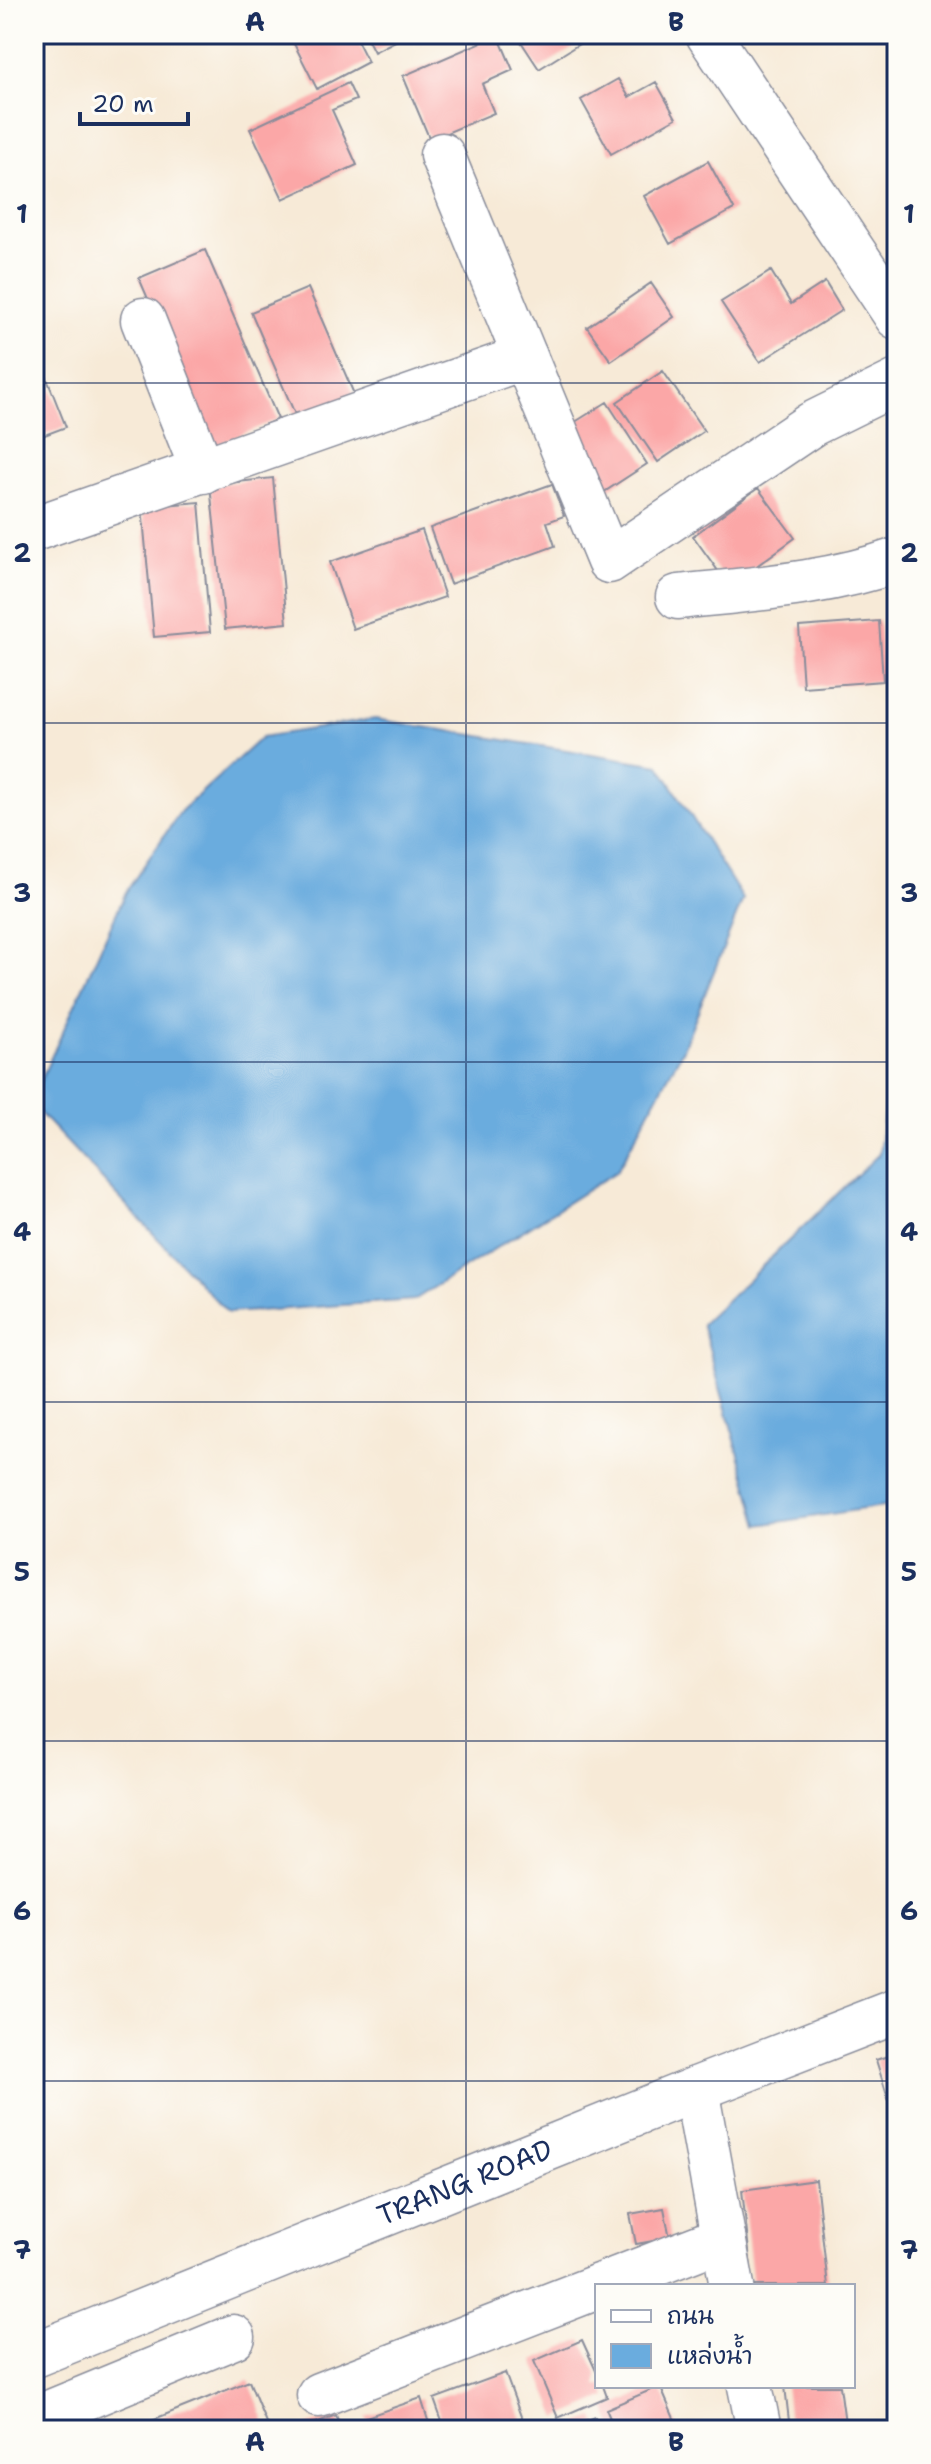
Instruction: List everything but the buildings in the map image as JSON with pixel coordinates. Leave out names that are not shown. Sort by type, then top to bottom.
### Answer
[{"type":"street","points":[[708,34],[897,317]]},
{"type":"street","points":[[442,155],[609,561],[812,424],[897,382]]},
{"type":"street","points":[[143,320],[203,471]]},
{"type":"street","points":[[34,529],[525,357]]},
{"type":"street","points":[[678,597],[806,583],[897,560]]},
{"type":"street","name":"TRANG ROAD","points":[[34,2355],[897,2011]]},
{"type":"street","points":[[696,2089],[732,2284]]},
{"type":"street","points":[[603,2284],[723,2238]]},
{"type":"street","points":[[319,2395],[595,2287]]},
{"type":"street","points":[[34,2419],[233,2337]]},
{"type":"street","points":[[750,2388],[759,2430]]},
{"type":"water","points":[[375,719],[659,765],[743,899],[682,1051],[617,1171],[414,1300],[228,1313],[34,1107],[34,1095],[126,892],[181,811],[262,737]]},
{"type":"water","points":[[897,1009],[897,1504],[759,1525],[702,1324],[879,1154]]}]
